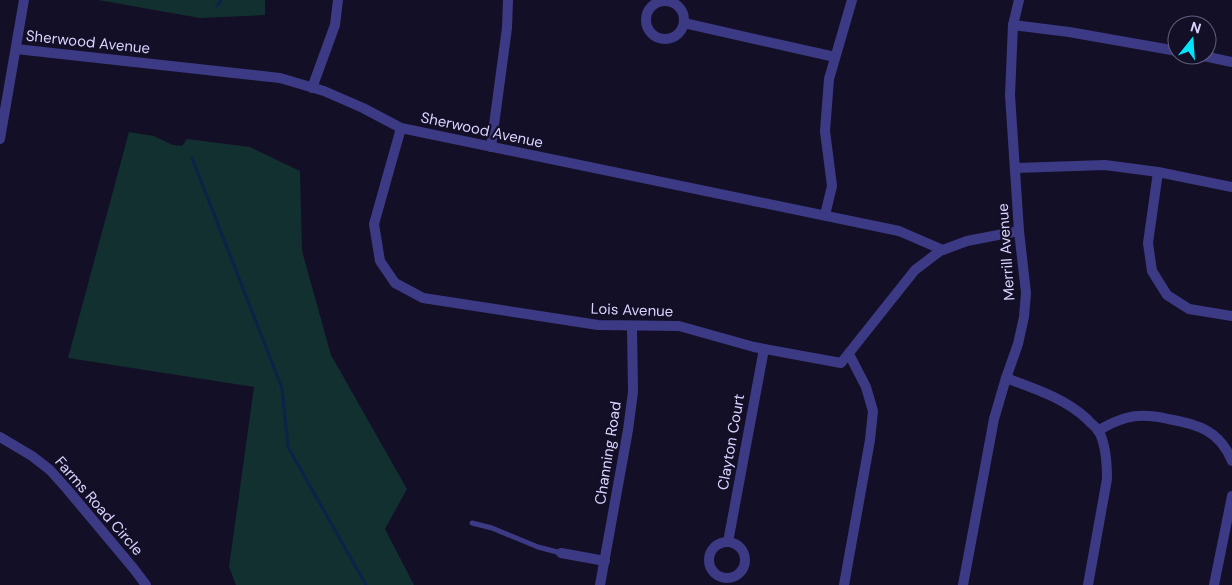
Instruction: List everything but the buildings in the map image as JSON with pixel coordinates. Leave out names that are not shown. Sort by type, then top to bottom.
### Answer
[{"type":"street","points":[[0,139],[24,0]]},
{"type":"street","points":[[312,88],[335,25],[338,0]]},
{"type":"street","points":[[491,147],[507,28],[508,0]]},
{"type":"street","points":[[824,215],[832,186],[824,131],[829,79],[852,0]]},
{"type":"street","name":"Merrill Avenue","points":[[964,585],[994,419],[1018,344],[1024,317],[1026,293],[1019,231],[1010,95],[1013,24],[1019,0]]},
{"type":"street","points":[[684,23],[836,57]]},
{"type":"street","points":[[1013,24],[1167,49]]},
{"type":"street","name":"Sherwood Avenue","points":[[16,49],[280,78],[324,92],[363,108],[400,128],[899,231],[943,250]]},
{"type":"street","points":[[1217,59],[1232,62]]},
{"type":"street","name":"Lois Avenue","points":[[400,128],[374,224],[380,260],[395,283],[423,298],[598,325],[679,326],[764,349],[841,363],[849,354]]},
{"type":"street","points":[[1015,168],[1105,165],[1158,172],[1232,187]]},
{"type":"street","points":[[1158,172],[1148,243],[1152,271],[1167,295],[1189,309],[1232,316]]},
{"type":"street","points":[[844,585],[870,440],[873,411],[866,387],[849,354],[915,270],[943,250],[967,241],[1019,231]]},
{"type":"street","name":"Channing Road","points":[[600,585],[628,430],[632,392],[632,326]]},
{"type":"street","name":"Clayton Court","points":[[728,542],[764,349]]},
{"type":"street","points":[[1006,378],[1062,400],[1079,412],[1098,430],[1107,462],[1107,479],[1088,585]]},
{"type":"street","points":[[1098,430],[1128,417],[1149,415],[1184,421],[1202,427],[1216,437],[1223,444],[1232,461]]},
{"type":"street","name":"Farms Road Circle","points":[[0,437],[32,456],[50,470],[146,585]]},
{"type":"street","points":[[1214,585],[1232,496]]},
{"type":"street","points":[[561,553],[605,561]]},
{"type":"lane","points":[[472,523],[492,528],[538,547],[561,553]]},
{"type":"green space","points":[[98,0],[265,0],[265,15],[200,18]]},
{"type":"green space","points":[[129,132],[154,136],[173,145],[182,146],[187,139],[250,147],[300,171],[302,251],[331,355],[407,489],[385,529],[414,585],[236,585],[229,567],[254,387],[68,358]]},
{"type":"waterway","points":[[217,6],[221,0]]},
{"type":"waterway","points":[[192,158],[282,388],[288,447],[366,585]]}]
